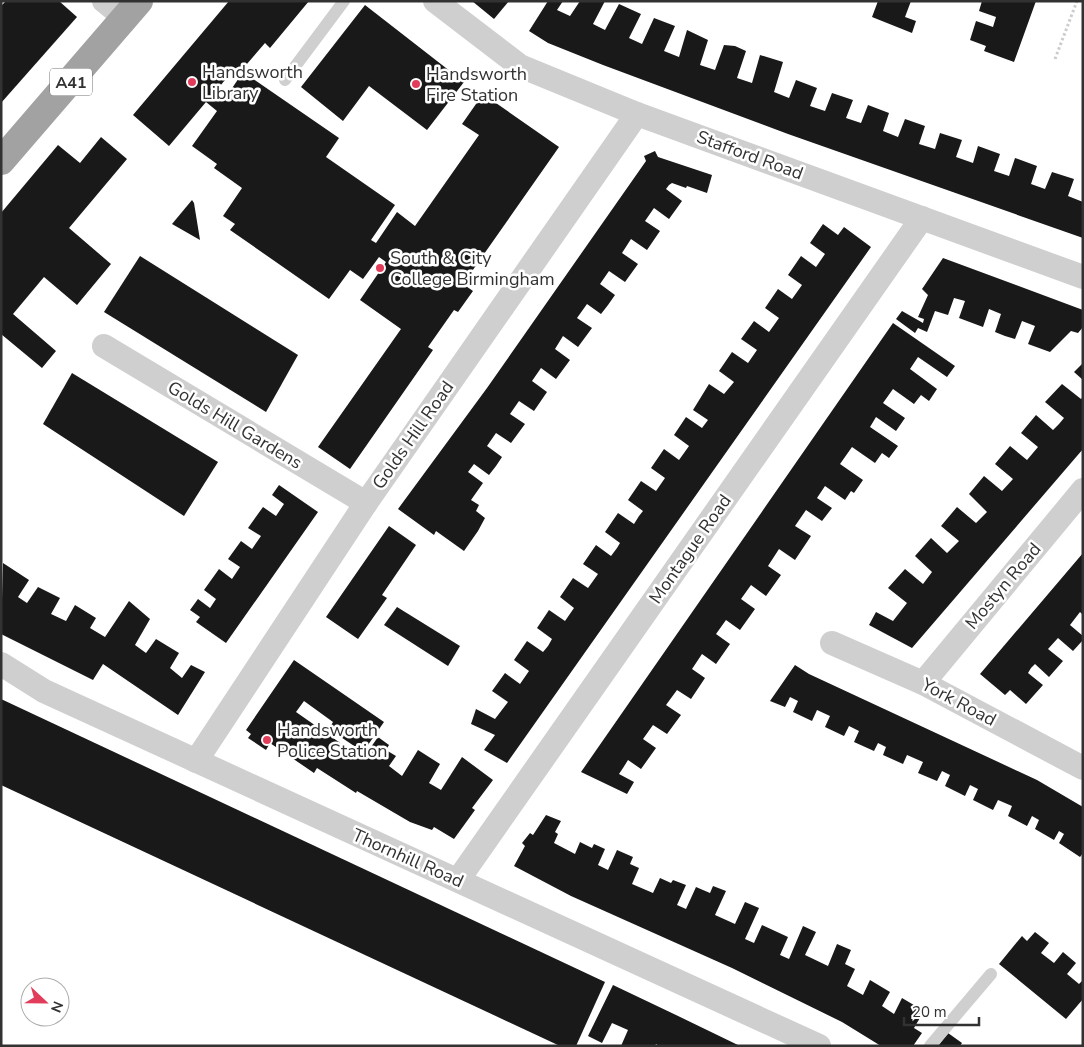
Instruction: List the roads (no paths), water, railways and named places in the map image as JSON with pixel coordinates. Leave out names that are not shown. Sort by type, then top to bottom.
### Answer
[{"type":"highway","name":"A41","points":[[1,161],[132,10]]},
{"type":"street","points":[[104,1],[132,10]]},
{"type":"street","name":"Stafford Road","points":[[435,1],[520,66],[637,114],[1083,277]]},
{"type":"street","name":"Golds Hill Road","points":[[196,761],[366,503],[637,114]]},
{"type":"street","name":"Montague Road","points":[[458,880],[922,218]]},
{"type":"street","name":"Golds Hill Gardens","points":[[104,346],[366,503]]},
{"type":"street","name":"Mostyn Road","points":[[923,683],[1083,490]]},
{"type":"street","name":"York Road","points":[[832,642],[923,683],[1083,768]]},
{"type":"street","name":"Thornhill Road","points":[[1,664],[44,691],[819,1046]]},
{"type":"lane","points":[[285,80],[344,1]]},
{"type":"lane","points":[[930,1046],[991,974]]},
{"type":"place","name":"Handsworth Library","points":[[192,82]]},
{"type":"place","name":"Handsworth Fire Station","points":[[416,84]]},
{"type":"place","name":"South & City College Birmingham","points":[[380,268]]},
{"type":"place","name":"Handsworth Police Station","points":[[267,740]]}]
